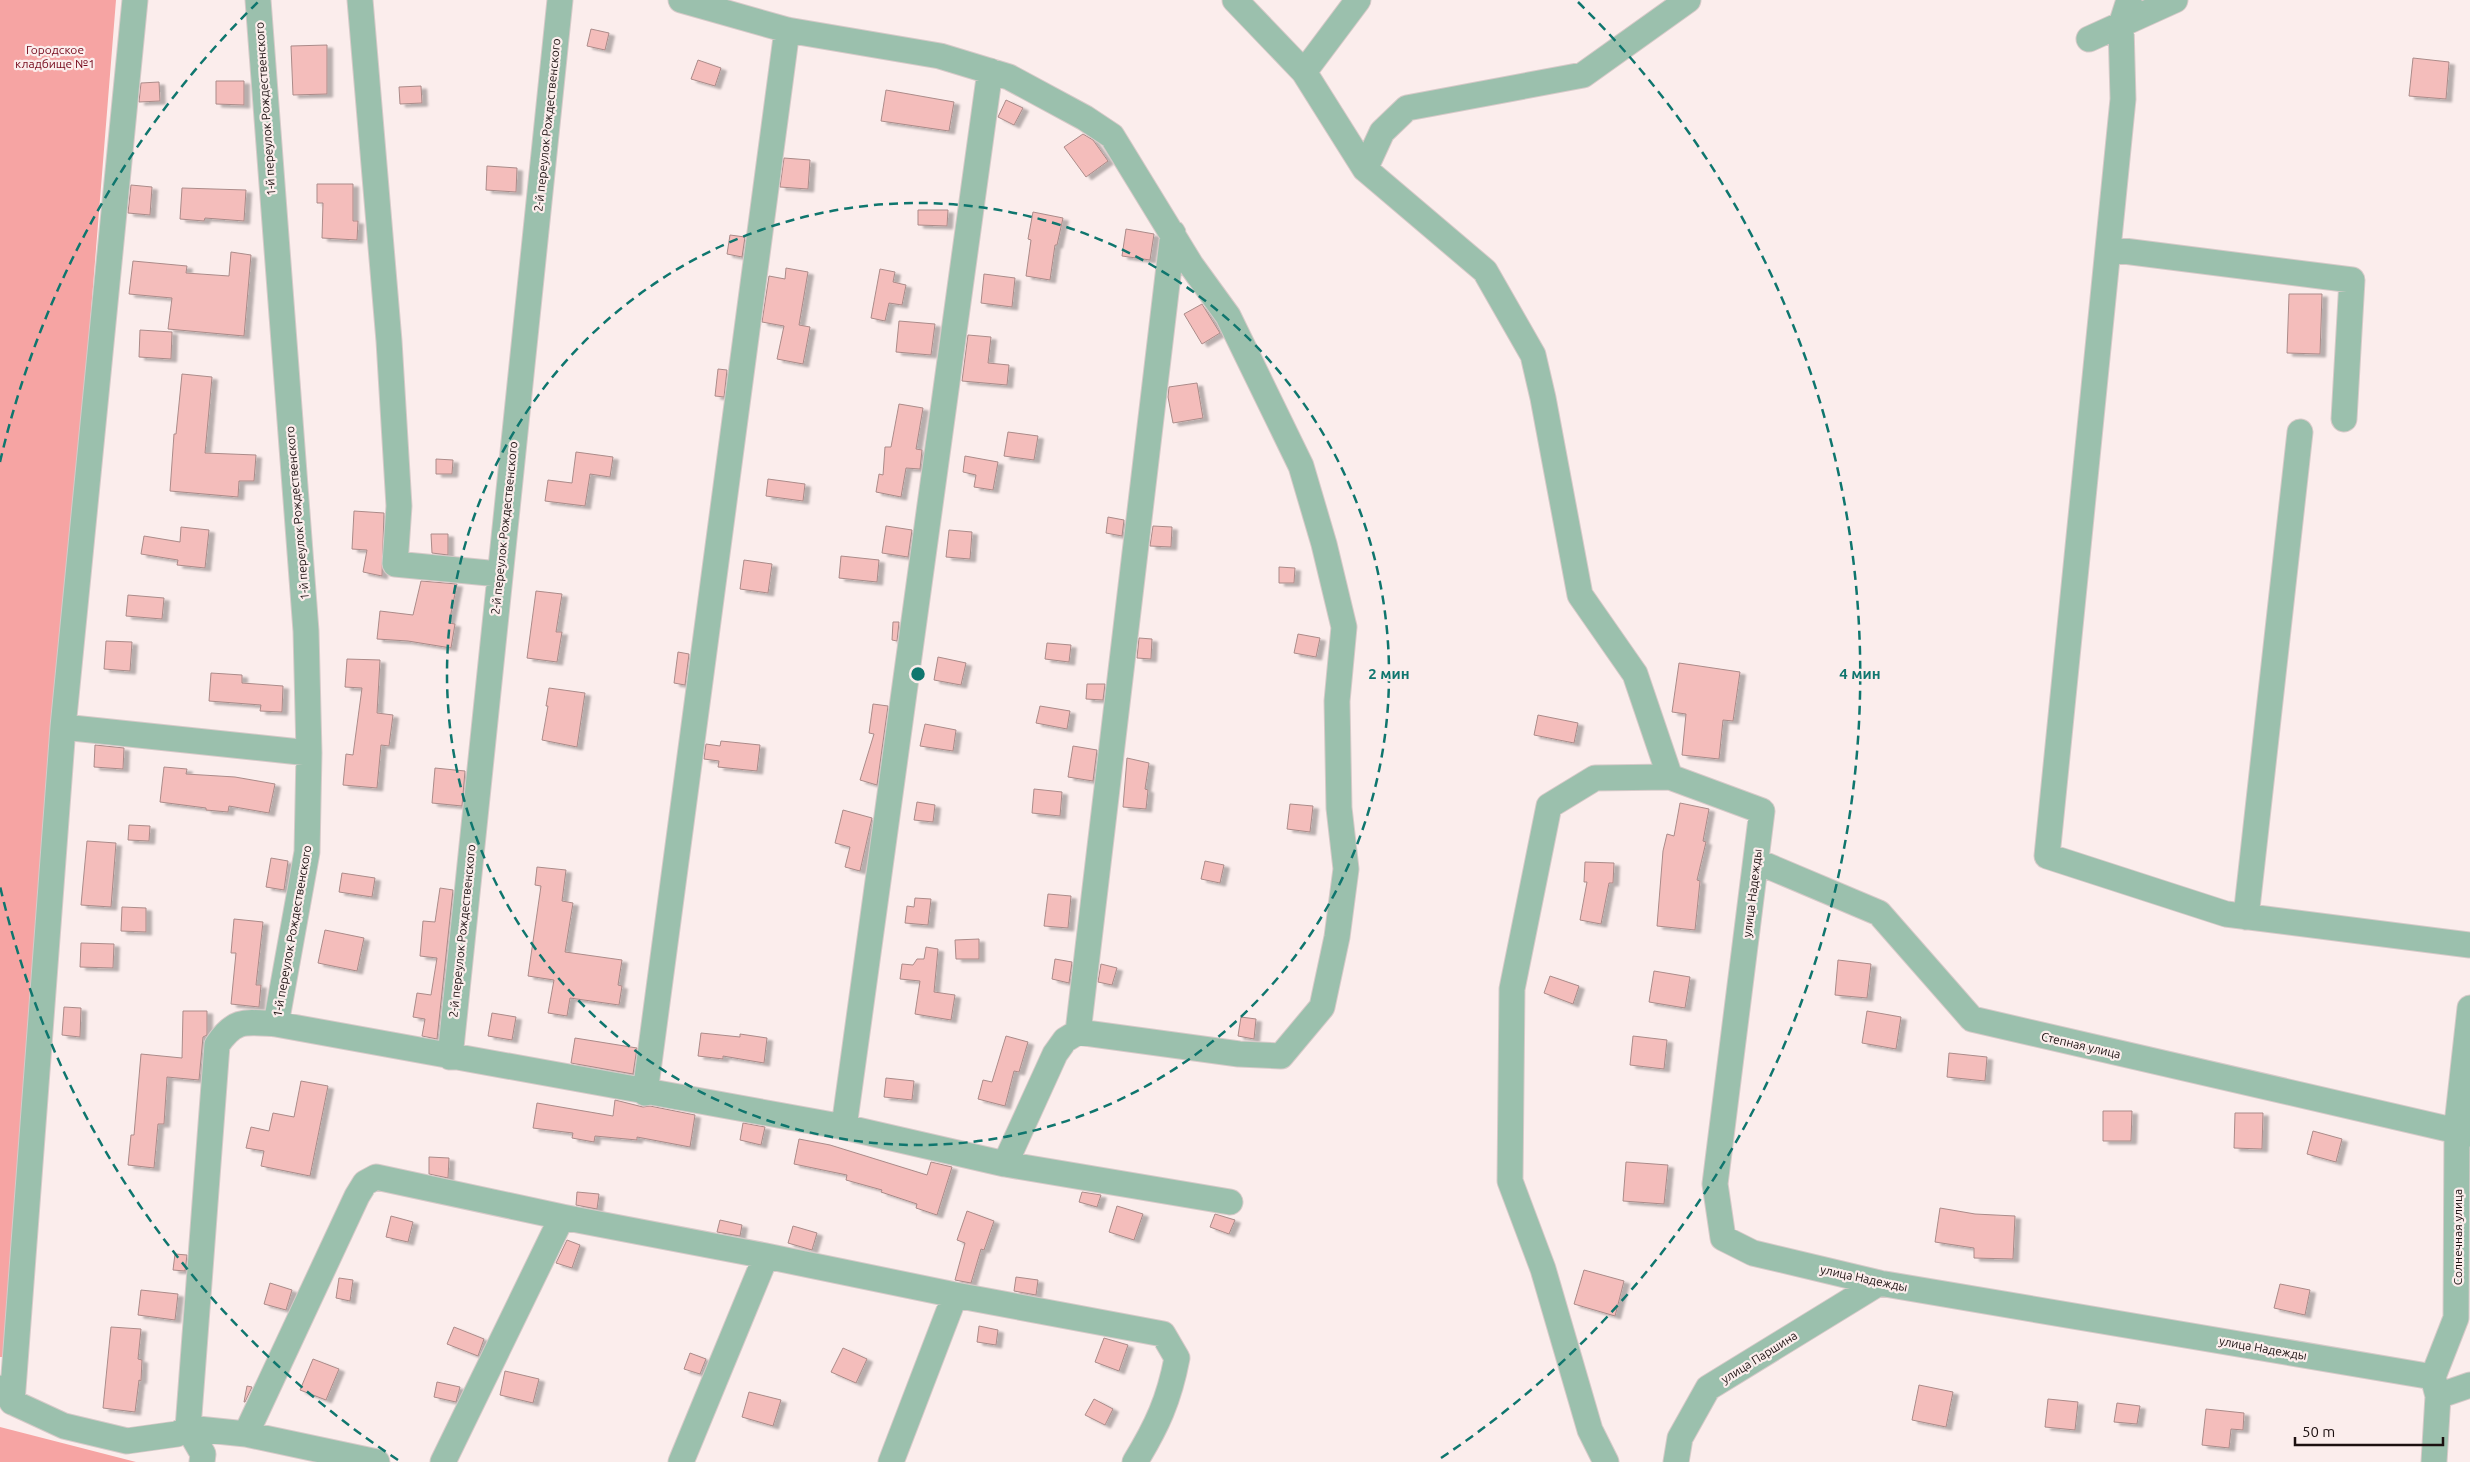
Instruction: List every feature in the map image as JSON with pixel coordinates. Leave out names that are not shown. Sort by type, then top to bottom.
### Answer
[{"type":"street","points":[[135,0],[63,727],[6,1393],[64,1426],[127,1441],[177,1434],[188,1428],[246,1434],[377,1462]]},
{"type":"street","name":"1-й переулок Рождественского","points":[[258,0],[306,631],[309,753],[307,852],[276,1024]]},
{"type":"street","points":[[360,0],[389,341],[398,496],[394,564],[499,574]]},
{"type":"street","name":"2-й переулок Рождественского","points":[[450,1056],[560,0]]},
{"type":"street","points":[[681,0],[787,30],[940,56],[990,71],[1009,77],[1112,136],[1192,265],[1228,316],[1301,466],[1324,544],[1344,627],[1337,701],[1339,808],[1346,869],[1337,937],[1322,1007],[1281,1056],[1239,1054],[1078,1032],[1065,1040],[1055,1054],[1005,1164]]},
{"type":"street","points":[[1235,0],[1304,72],[1365,169],[1485,271],[1533,355],[1544,398],[1580,595],[1635,674],[1670,777],[1595,778],[1549,806],[1512,990],[1510,1181],[1543,1269],[1590,1430],[1606,1462]]},
{"type":"street","points":[[1304,72],[1358,0]]},
{"type":"street","points":[[1365,169],[1382,132],[1407,108],[1584,75],[1688,0]]},
{"type":"street","points":[[2129,0],[2121,25],[2123,99],[2047,856],[2226,914],[2470,945]]},
{"type":"street","points":[[2088,39],[2175,0]]},
{"type":"street","points":[[645,1093],[787,30]]},
{"type":"street","points":[[844,1127],[990,71]]},
{"type":"street","points":[[1078,1032],[1173,232]]},
{"type":"street","points":[[2108,249],[2352,280],[2344,419]]},
{"type":"street","points":[[2246,917],[2300,432]]},
{"type":"street","points":[[63,727],[309,753]]},
{"type":"street","name":"улица Надежды","points":[[1670,777],[1762,811],[1715,1184],[1723,1238],[1753,1253],[1879,1283],[2435,1387]]},
{"type":"street","name":"Степная улица","points":[[1756,861],[1878,913],[1972,1019],[2463,1134]]},
{"type":"street","name":"Солнечная улица","points":[[2434,1462],[2435,1387],[2456,1318],[2470,1008]]},
{"type":"street","points":[[202,1462],[203,1454],[188,1428],[217,1045],[227,1029],[246,1022],[276,1024],[645,1093],[844,1127],[1005,1164],[1230,1202]]},
{"type":"street","points":[[246,1434],[365,1183],[376,1177],[562,1217],[1163,1334],[1177,1358],[1171,1390],[1154,1432],[1135,1462]]},
{"type":"street","points":[[443,1462],[562,1217]]},
{"type":"street","points":[[681,1462],[766,1256]]},
{"type":"street","name":"улица Паршина","points":[[1676,1462],[1680,1438],[1708,1388],[1879,1283]]},
{"type":"street","points":[[891,1462],[955,1295]]},
{"type":"street","points":[[2435,1387],[2470,1385]]},
{"type":"green space","name":"Городское кладбище №1","points":[[0,0],[116,0],[7,1357],[0,1357]]},
{"type":"green space","points":[[0,1427],[136,1462],[0,1462]]},
{"type":"building","points":[[591,29],[609,33],[605,50],[587,46]]},
{"type":"building","points":[[327,45],[327,94],[293,95],[291,46]]},
{"type":"building","points":[[2413,58],[2449,62],[2446,99],[2409,96]]},
{"type":"building","points":[[698,60],[721,68],[715,86],[691,79]]},
{"type":"building","points":[[216,81],[244,81],[244,105],[216,104]]},
{"type":"building","points":[[159,82],[160,101],[139,102],[141,83]]},
{"type":"building","points":[[421,86],[422,103],[400,104],[399,87]]},
{"type":"building","points":[[886,90],[954,102],[949,131],[881,121]]},
{"type":"building","points":[[1006,100],[1023,108],[1014,125],[998,117]]},
{"type":"building","points":[[1083,134],[1093,140],[1108,161],[1086,177],[1064,147]]},
{"type":"building","points":[[784,158],[810,160],[808,189],[780,187]]},
{"type":"building","points":[[487,166],[517,168],[516,192],[486,190]]},
{"type":"building","points":[[317,184],[353,184],[353,221],[358,221],[357,240],[322,238],[323,203],[317,203]]},
{"type":"building","points":[[131,185],[152,187],[150,215],[128,213]]},
{"type":"building","points":[[182,188],[246,190],[244,221],[205,218],[204,221],[180,219]]},
{"type":"building","points":[[918,210],[948,210],[947,226],[918,225]]},
{"type":"building","points":[[1033,212],[1063,218],[1057,245],[1055,245],[1050,280],[1026,276],[1031,240],[1028,239]]},
{"type":"building","points":[[1126,229],[1154,234],[1150,260],[1122,256]]},
{"type":"building","points":[[730,235],[745,237],[742,257],[727,254]]},
{"type":"building","points":[[231,252],[251,255],[244,336],[168,329],[172,298],[129,294],[133,261],[187,266],[186,273],[229,276]]},
{"type":"building","points":[[786,268],[808,272],[799,325],[810,327],[803,364],[777,359],[784,326],[762,322],[769,276],[785,279]]},
{"type":"building","points":[[880,269],[895,272],[893,282],[906,285],[902,305],[889,303],[885,321],[871,318]]},
{"type":"building","points":[[984,274],[1015,278],[1012,307],[981,303]]},
{"type":"building","points":[[2289,294],[2322,294],[2320,354],[2287,353]]},
{"type":"building","points":[[1202,304],[1220,333],[1202,344],[1184,314]]},
{"type":"building","points":[[899,321],[935,324],[931,355],[896,352]]},
{"type":"building","points":[[140,330],[172,332],[171,359],[139,357]]},
{"type":"building","points":[[968,335],[991,337],[988,363],[1009,365],[1007,385],[962,381]]},
{"type":"building","points":[[718,369],[727,370],[724,397],[715,396]]},
{"type":"building","points":[[182,374],[212,377],[205,453],[256,455],[254,481],[239,481],[238,497],[170,491],[174,434],[176,434]]},
{"type":"building","points":[[1197,383],[1203,418],[1173,423],[1168,397],[1169,387]]},
{"type":"building","points":[[899,404],[923,408],[916,449],[922,450],[920,469],[906,468],[901,497],[876,492],[879,474],[883,475],[885,447],[891,447]]},
{"type":"building","points":[[1008,432],[1038,436],[1034,460],[1004,456]]},
{"type":"building","points":[[576,452],[613,457],[610,477],[590,474],[585,506],[545,501],[548,480],[572,483]]},
{"type":"building","points":[[965,456],[998,462],[993,490],[974,487],[976,475],[963,472]]},
{"type":"building","points":[[436,459],[453,460],[452,474],[436,474]]},
{"type":"building","points":[[768,479],[805,484],[803,501],[766,496]]},
{"type":"building","points":[[354,511],[384,513],[382,576],[363,572],[367,550],[352,549]]},
{"type":"building","points":[[1108,517],[1124,520],[1122,536],[1106,533]]},
{"type":"building","points":[[886,526],[912,530],[908,557],[882,553]]},
{"type":"building","points":[[1153,526],[1172,527],[1171,547],[1150,546]]},
{"type":"building","points":[[181,527],[209,530],[205,568],[177,565],[178,560],[141,554],[144,536],[180,542]]},
{"type":"building","points":[[949,530],[972,532],[970,559],[946,557]]},
{"type":"building","points":[[431,534],[448,534],[448,555],[432,553]]},
{"type":"building","points":[[841,556],[879,560],[877,582],[839,578]]},
{"type":"building","points":[[744,560],[772,564],[768,593],[740,589]]},
{"type":"building","points":[[1279,567],[1295,568],[1294,583],[1279,583]]},
{"type":"building","points":[[421,581],[457,584],[449,623],[455,624],[451,648],[408,641],[377,639],[380,611],[413,615]]},
{"type":"building","points":[[536,591],[562,594],[556,632],[562,632],[557,662],[527,658]]},
{"type":"building","points":[[128,595],[164,598],[162,619],[126,616]]},
{"type":"building","points":[[893,622],[899,622],[897,641],[892,640]]},
{"type":"building","points":[[1298,634],[1320,638],[1316,657],[1294,653]]},
{"type":"building","points":[[1139,638],[1152,639],[1151,659],[1137,658]]},
{"type":"building","points":[[106,641],[132,642],[130,671],[104,669]]},
{"type":"building","points":[[1047,643],[1071,645],[1069,662],[1045,659]]},
{"type":"building","points":[[678,652],[689,654],[685,685],[674,683]]},
{"type":"building","points":[[938,657],[966,663],[961,685],[934,680]]},
{"type":"building","points":[[347,659],[380,660],[377,713],[393,715],[389,746],[381,745],[377,788],[343,785],[346,754],[353,755],[362,688],[345,687]]},
{"type":"building","points":[[1679,663],[1740,672],[1733,721],[1723,720],[1719,759],[1682,755],[1686,714],[1672,712]]},
{"type":"building","points":[[211,673],[242,675],[242,683],[283,686],[282,712],[260,711],[261,705],[209,701]]},
{"type":"building","points":[[1087,684],[1105,684],[1103,700],[1086,699]]},
{"type":"building","points":[[549,688],[585,693],[577,747],[542,740]]},
{"type":"building","points":[[873,704],[888,706],[877,785],[860,780],[874,734],[869,733]]},
{"type":"building","points":[[1040,706],[1070,711],[1067,729],[1036,723]]},
{"type":"building","points":[[1538,715],[1578,723],[1574,743],[1534,735]]},
{"type":"building","points":[[925,724],[956,730],[953,751],[920,746]]},
{"type":"building","points":[[721,741],[760,745],[757,771],[718,767],[719,761],[704,759],[706,744],[720,746]]},
{"type":"building","points":[[95,745],[124,748],[123,769],[94,767]]},
{"type":"building","points":[[1073,746],[1097,750],[1093,781],[1068,777]]},
{"type":"building","points":[[1127,758],[1149,763],[1145,789],[1148,790],[1146,809],[1123,807]]},
{"type":"building","points":[[164,767],[187,769],[186,774],[235,777],[275,784],[269,813],[229,806],[228,812],[206,810],[206,808],[160,802]]},
{"type":"building","points":[[435,768],[465,771],[462,806],[432,803]]},
{"type":"building","points":[[1034,789],[1062,792],[1060,816],[1032,813]]},
{"type":"building","points":[[917,802],[935,805],[933,822],[914,820]]},
{"type":"building","points":[[1680,803],[1709,809],[1703,841],[1706,842],[1697,880],[1700,881],[1695,930],[1657,926],[1663,851],[1667,834],[1674,836]]},
{"type":"building","points":[[1290,804],[1313,806],[1310,832],[1287,829]]},
{"type":"building","points":[[843,810],[872,818],[860,871],[845,867],[850,847],[835,843]]},
{"type":"building","points":[[129,825],[150,826],[149,841],[128,840]]},
{"type":"building","points":[[87,841],[116,843],[111,907],[81,905]]},
{"type":"building","points":[[271,858],[288,861],[284,890],[266,887]]},
{"type":"building","points":[[1205,861],[1224,865],[1220,883],[1201,879]]},
{"type":"building","points":[[1585,862],[1614,863],[1613,883],[1609,883],[1601,924],[1580,920],[1587,882],[1584,882]]},
{"type":"building","points":[[537,867],[566,870],[562,901],[573,903],[565,952],[622,960],[618,985],[622,986],[619,1005],[570,998],[567,1016],[548,1013],[554,980],[528,976],[541,886],[535,885]]},
{"type":"building","points":[[342,873],[375,878],[372,897],[339,892]]},
{"type":"building","points":[[440,888],[453,890],[437,1039],[422,1036],[425,1019],[413,1017],[417,993],[431,995],[437,958],[420,956],[423,921],[435,922]]},
{"type":"building","points":[[1048,894],[1071,896],[1068,928],[1044,926]]},
{"type":"building","points":[[915,898],[931,899],[928,925],[905,923],[907,906],[914,907]]},
{"type":"building","points":[[122,907],[146,908],[146,932],[121,931]]},
{"type":"building","points":[[234,919],[263,922],[256,985],[261,985],[259,1007],[231,1004],[236,953],[231,953]]},
{"type":"building","points":[[325,930],[364,938],[357,971],[318,963]]},
{"type":"building","points":[[979,939],[979,959],[956,959],[955,940]]},
{"type":"building","points":[[81,943],[114,944],[113,968],[80,967]]},
{"type":"building","points":[[926,947],[938,949],[934,992],[955,995],[951,1020],[915,1014],[920,981],[900,979],[902,964],[913,965],[917,959],[924,959]]},
{"type":"building","points":[[1055,959],[1072,962],[1069,983],[1052,979]]},
{"type":"building","points":[[1838,960],[1871,964],[1867,998],[1835,995]]},
{"type":"building","points":[[1101,964],[1117,968],[1112,985],[1098,982]]},
{"type":"building","points":[[1654,971],[1690,977],[1685,1008],[1649,1002]]},
{"type":"building","points":[[1550,976],[1579,986],[1573,1004],[1544,993]]},
{"type":"building","points":[[64,1007],[81,1008],[80,1037],[62,1035]]},
{"type":"building","points":[[183,1011],[207,1011],[207,1035],[203,1037],[199,1080],[167,1077],[164,1124],[158,1124],[154,1168],[128,1165],[131,1135],[134,1135],[141,1054],[182,1058]]},
{"type":"building","points":[[1867,1011],[1901,1017],[1896,1049],[1862,1043]]},
{"type":"building","points":[[492,1013],[516,1017],[512,1040],[488,1036]]},
{"type":"building","points":[[1241,1017],[1256,1019],[1254,1039],[1238,1036]]},
{"type":"building","points":[[701,1033],[740,1037],[740,1034],[767,1038],[764,1063],[723,1056],[723,1059],[698,1056]]},
{"type":"building","points":[[1006,1036],[1028,1042],[1019,1072],[1014,1071],[1005,1106],[978,1099],[983,1080],[992,1082]]},
{"type":"building","points":[[1633,1036],[1667,1040],[1664,1069],[1630,1065]]},
{"type":"building","points":[[575,1038],[637,1048],[633,1074],[571,1063]]},
{"type":"building","points":[[1949,1053],[1987,1057],[1985,1081],[1947,1077]]},
{"type":"building","points":[[886,1078],[914,1081],[912,1100],[884,1097]]},
{"type":"building","points":[[301,1081],[328,1086],[310,1176],[261,1166],[264,1151],[246,1148],[251,1127],[269,1131],[273,1113],[294,1117]]},
{"type":"building","points":[[615,1100],[643,1107],[650,1106],[695,1115],[690,1147],[637,1137],[637,1140],[595,1136],[594,1142],[572,1138],[573,1133],[533,1128],[537,1103],[613,1116]]},
{"type":"building","points":[[2103,1111],[2132,1111],[2131,1141],[2103,1141]]},
{"type":"building","points":[[2235,1113],[2263,1113],[2262,1149],[2234,1148]]},
{"type":"building","points":[[743,1123],[765,1127],[761,1145],[740,1140]]},
{"type":"building","points":[[2313,1131],[2342,1139],[2336,1162],[2307,1154]]},
{"type":"building","points":[[799,1139],[830,1145],[927,1175],[931,1162],[952,1167],[937,1215],[916,1208],[917,1204],[881,1192],[882,1190],[846,1180],[847,1175],[794,1164]]},
{"type":"building","points":[[429,1157],[449,1158],[448,1178],[429,1174]]},
{"type":"building","points":[[1626,1162],[1668,1165],[1664,1204],[1623,1201]]},
{"type":"building","points":[[577,1192],[599,1194],[597,1209],[576,1205]]},
{"type":"building","points":[[1082,1192],[1101,1195],[1097,1207],[1079,1202]]},
{"type":"building","points":[[1117,1206],[1143,1214],[1134,1240],[1109,1232]]},
{"type":"building","points":[[1940,1208],[1975,1214],[2015,1216],[2013,1259],[1974,1258],[1974,1248],[1935,1242]]},
{"type":"building","points":[[967,1211],[994,1221],[984,1250],[981,1249],[971,1283],[955,1280],[965,1243],[957,1240]]},
{"type":"building","points":[[1215,1214],[1235,1220],[1229,1234],[1210,1227]]},
{"type":"building","points":[[391,1216],[413,1222],[408,1242],[386,1237]]},
{"type":"building","points":[[720,1220],[742,1225],[740,1236],[717,1232]]},
{"type":"building","points":[[793,1226],[817,1233],[812,1250],[788,1243]]},
{"type":"building","points":[[567,1240],[580,1245],[572,1268],[556,1263]]},
{"type":"building","points":[[175,1254],[187,1255],[185,1271],[173,1270]]},
{"type":"building","points":[[1584,1270],[1624,1281],[1615,1316],[1574,1304]]},
{"type":"building","points":[[1016,1277],[1038,1280],[1036,1295],[1014,1291]]},
{"type":"building","points":[[339,1278],[353,1280],[350,1301],[336,1298]]},
{"type":"building","points":[[270,1283],[292,1290],[286,1310],[264,1304]]},
{"type":"building","points":[[2280,1284],[2310,1290],[2305,1315],[2274,1308]]},
{"type":"building","points":[[141,1290],[178,1294],[175,1320],[138,1315]]},
{"type":"building","points":[[979,1326],[998,1330],[996,1345],[977,1342]]},
{"type":"building","points":[[111,1327],[141,1329],[138,1359],[142,1360],[141,1381],[139,1380],[135,1412],[103,1408]]},
{"type":"building","points":[[454,1327],[484,1339],[478,1356],[447,1344]]},
{"type":"building","points":[[1104,1338],[1128,1345],[1119,1371],[1095,1362]]},
{"type":"building","points":[[843,1348],[867,1359],[856,1383],[831,1372]]},
{"type":"building","points":[[690,1353],[706,1359],[700,1374],[684,1369]]},
{"type":"building","points":[[313,1359],[339,1369],[326,1400],[300,1390]]},
{"type":"building","points":[[505,1371],[539,1379],[533,1403],[500,1395]]},
{"type":"building","points":[[437,1382],[460,1387],[456,1402],[434,1397]]},
{"type":"building","points":[[1919,1385],[1953,1392],[1946,1427],[1912,1420]]},
{"type":"building","points":[[247,1386],[252,1387],[244,1402]]},
{"type":"building","points":[[749,1392],[781,1400],[773,1426],[742,1417]]},
{"type":"building","points":[[1094,1399],[1113,1409],[1105,1425],[1085,1415]]},
{"type":"building","points":[[2048,1399],[2078,1402],[2075,1430],[2045,1427]]},
{"type":"building","points":[[2117,1403],[2140,1406],[2137,1424],[2114,1422]]},
{"type":"building","points":[[2206,1409],[2244,1413],[2243,1430],[2231,1429],[2229,1448],[2202,1445]]}]
